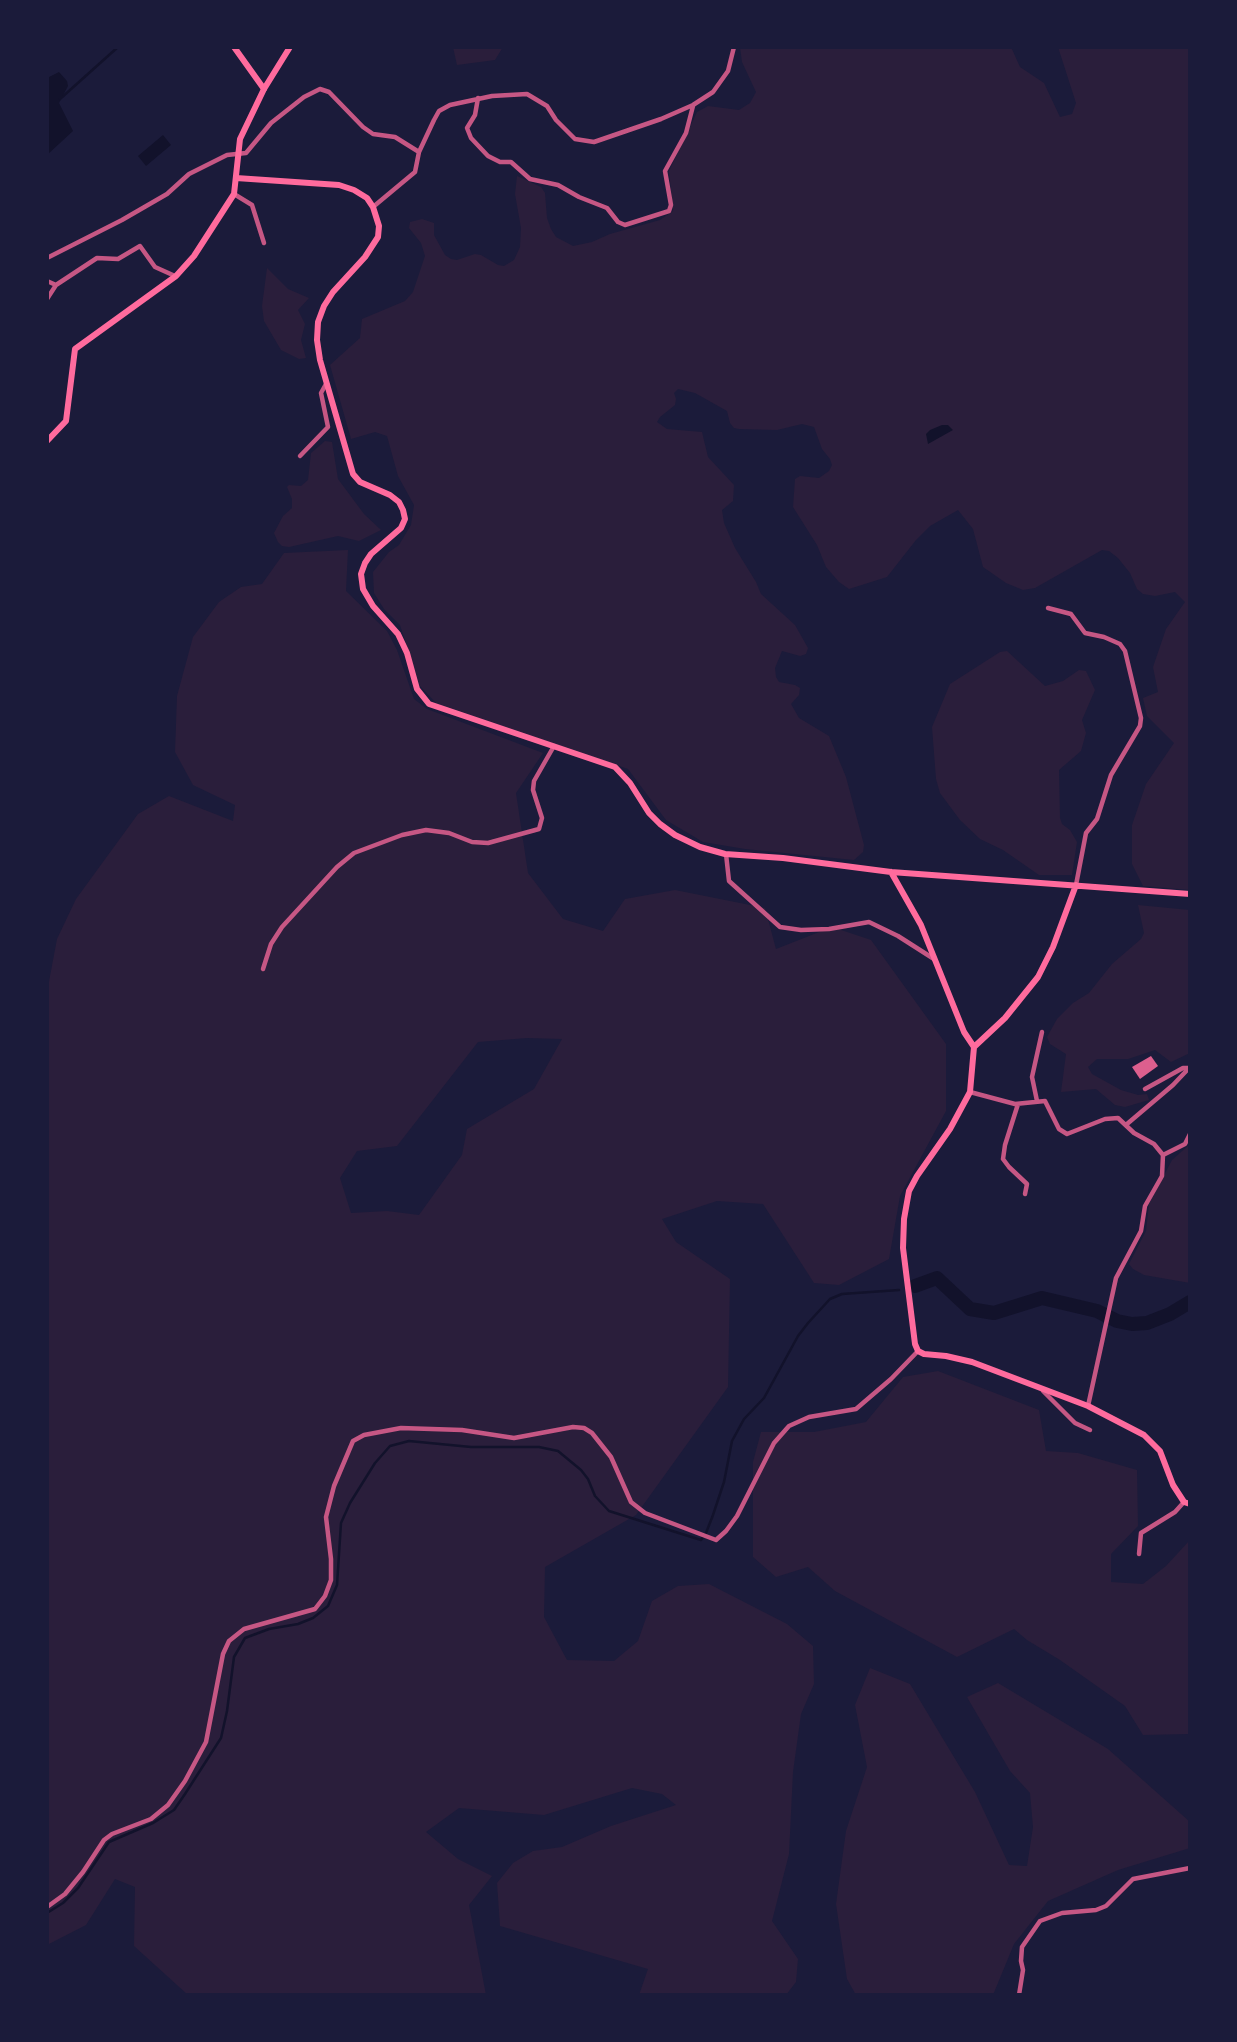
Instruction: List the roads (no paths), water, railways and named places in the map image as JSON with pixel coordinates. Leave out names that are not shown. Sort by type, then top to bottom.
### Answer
[{"type":"main road","points":[[234,47],[264,89]]},
{"type":"main road","points":[[47,441],[66,421],[75,349],[176,276],[194,256],[234,194],[240,139],[264,89],[290,47]]},
{"type":"main road","points":[[236,178],[313,181],[339,185],[367,198],[373,206],[379,226],[378,237],[365,257],[332,292],[318,322],[317,340],[326,383],[353,474],[360,482],[390,495],[399,502],[403,510],[405,519],[401,528],[371,554],[365,563],[361,574],[363,589],[373,606],[398,634],[407,653],[417,689],[429,704],[615,767],[660,824],[675,835],[726,854],[783,858],[891,872],[1190,894]]},
{"type":"main road","points":[[891,872],[910,902],[964,1032],[974,1047],[970,1092],[950,1129],[909,1191],[903,1248],[918,1351],[972,1362],[1088,1406],[1153,1442],[1160,1451],[1173,1485],[1187,1503]]},
{"type":"main road","points":[[974,1047],[1005,1018],[1038,977],[1053,947],[1076,885]]},
{"type":"street","points":[[373,206],[415,172],[419,152],[439,111],[464,100],[527,94],[547,106],[556,120],[575,139],[593,142],[693,105],[713,92],[732,60],[734,47]]},
{"type":"street","points":[[47,258],[167,194],[189,174],[227,155],[246,153],[271,123],[304,97],[320,89],[329,92],[373,134],[395,137],[419,152]]},
{"type":"street","points":[[478,99],[475,115],[467,128],[471,138],[488,156],[500,162],[511,162],[530,179],[558,185],[607,208],[618,222],[625,225],[669,211],[671,205],[665,171],[686,133],[693,105]]},
{"type":"street","points":[[234,194],[252,205],[264,243]]},
{"type":"street","points":[[47,299],[56,285],[97,258],[118,260],[140,246],[155,267],[176,276]]},
{"type":"street","points":[[47,281],[56,285]]},
{"type":"street","points":[[300,456],[328,427],[321,393],[326,383]]},
{"type":"street","points":[[1048,608],[1071,614],[1085,633],[1120,644],[1125,651],[1141,718],[1140,726],[1111,775],[1097,819],[1086,833],[1076,885]]},
{"type":"street","points":[[263,970],[271,944],[282,927],[337,867],[354,853],[401,835],[426,830],[449,833],[471,842],[488,843],[539,829],[542,818],[533,790],[534,781],[554,746]]},
{"type":"street","points":[[726,854],[729,881],[780,927],[801,930],[829,929],[869,922],[935,959]]},
{"type":"street","points":[[1037,1101],[1032,1077],[1042,1032]]},
{"type":"street","points":[[1145,1089],[1183,1068],[1189,1068]]},
{"type":"street","points":[[1127,1124],[1189,1068]]},
{"type":"street","points":[[970,1092],[1018,1104],[1045,1101],[1059,1129],[1068,1134],[1105,1119],[1118,1118],[1134,1133],[1154,1144],[1163,1154],[1162,1176],[1145,1206],[1141,1231],[1116,1278],[1088,1406]]},
{"type":"street","points":[[1018,1104],[1004,1145],[1003,1159],[1027,1184],[1026,1194]]},
{"type":"street","points":[[1163,1154],[1185,1144],[1190,1134]]},
{"type":"street","points":[[47,1907],[65,1894],[104,1840],[112,1834],[151,1819],[168,1805],[185,1781],[206,1742],[223,1654],[229,1641],[244,1629],[315,1609],[325,1596],[331,1580],[326,1517],[334,1486],[353,1441],[365,1435],[401,1428],[462,1430],[514,1438],[573,1427],[584,1429],[592,1433],[611,1457],[631,1502],[645,1513],[716,1540],[737,1516],[774,1443],[789,1426],[808,1417],[856,1409],[891,1380],[918,1351]]},
{"type":"street","points":[[1040,1388],[1075,1423],[1090,1430]]},
{"type":"street","points":[[1139,1554],[1141,1533],[1187,1503]]},
{"type":"street","points":[[1019,1995],[1023,1970],[1022,1947],[1040,1922],[1062,1913],[1096,1910],[1106,1906],[1133,1879],[1190,1868]]},
{"type":"waterway","points":[[60,99],[118,47]]},
{"type":"waterway","points":[[915,1286],[937,1278],[970,1309],[994,1313],[1042,1298],[1097,1311],[1117,1321],[1132,1324],[1147,1323],[1190,1302]]},
{"type":"waterway","points":[[47,1913],[63,1903],[78,1888],[109,1842],[153,1823],[174,1810],[221,1738],[234,1657],[245,1638],[269,1629],[298,1624],[313,1618],[328,1606],[337,1585],[341,1523],[375,1463],[390,1446],[409,1441],[471,1447],[539,1447],[558,1451],[581,1470],[595,1496],[609,1511],[701,1540],[724,1482],[732,1441],[744,1419],[764,1398],[808,1323],[830,1299],[842,1294],[899,1290]]}]
